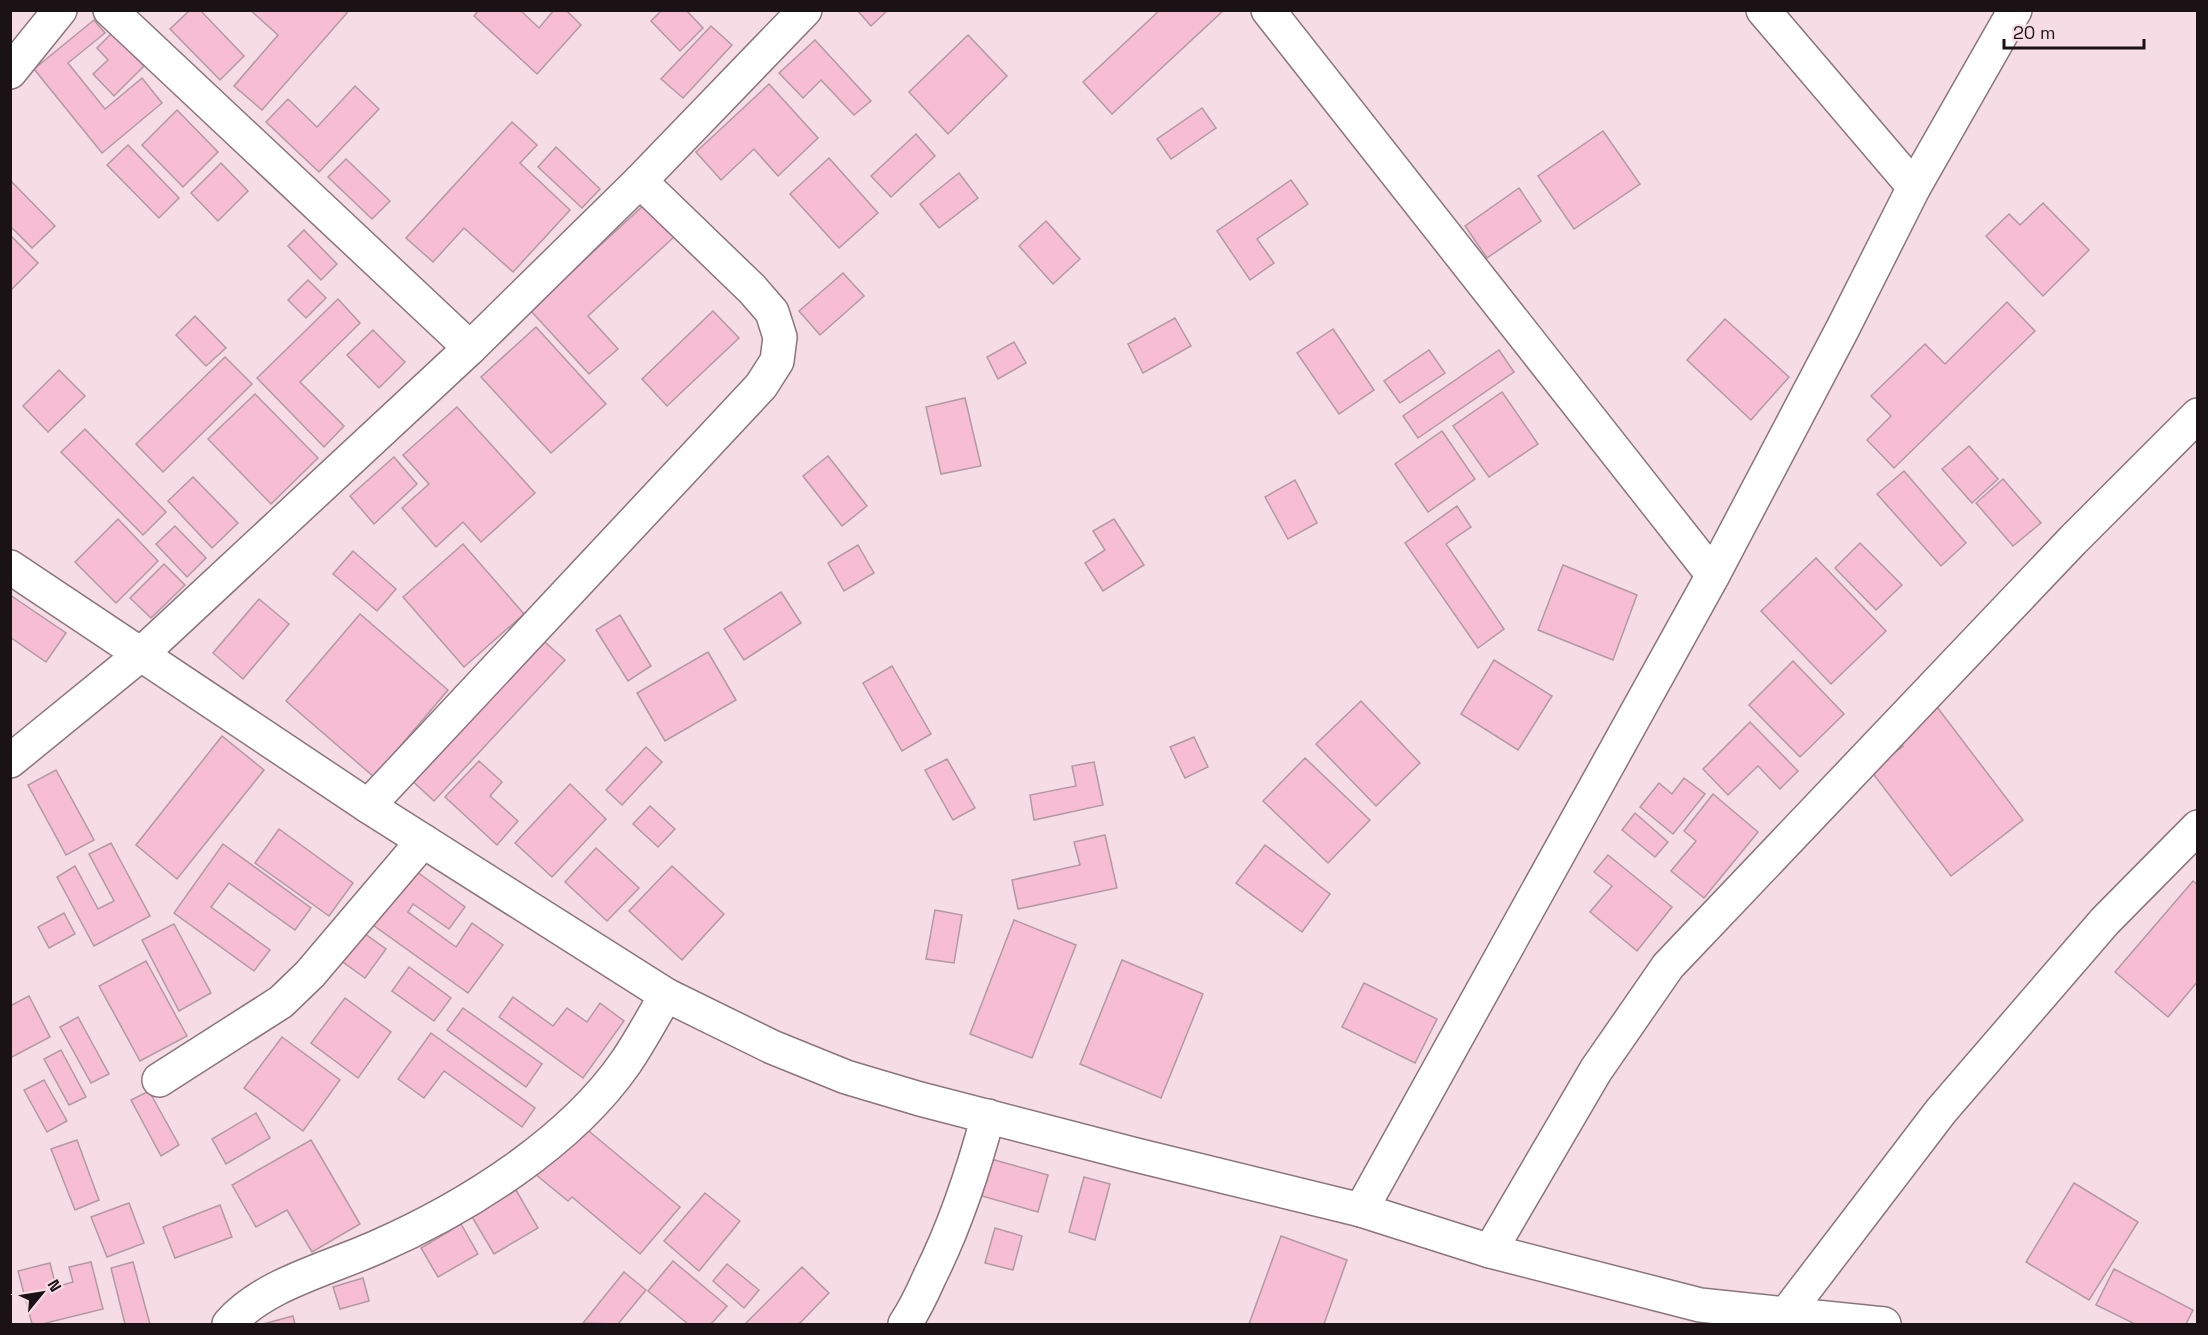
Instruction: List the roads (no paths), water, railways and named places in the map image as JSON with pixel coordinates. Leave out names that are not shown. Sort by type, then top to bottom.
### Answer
[{"type":"street","points":[[10,72],[60,10]]},
{"type":"street","points":[[110,10],[470,348]]},
{"type":"street","points":[[10,761],[140,655],[470,348],[640,181],[805,10]]},
{"type":"street","points":[[1268,10],[1713,575]]},
{"type":"street","points":[[1763,10],[1914,187]]},
{"type":"street","points":[[1361,1210],[1713,575],[1843,328],[1914,187],[2015,10]]},
{"type":"street","points":[[368,806],[761,386],[777,361],[780,337],[772,312],[752,289],[640,181]]},
{"type":"street","points":[[1490,1251],[1596,1070],[1668,966],[2073,540],[2198,415]]},
{"type":"street","points":[[10,567],[368,806],[666,995],[772,1047],[846,1077],[920,1099],[1136,1155],[1361,1210],[1695,1315],[1786,1314],[1884,1324]]},
{"type":"street","points":[[1786,1314],[1941,1111],[2105,921],[2198,827]]},
{"type":"street","points":[[159,1080],[280,1002],[310,974],[423,841]]},
{"type":"street","points":[[229,1324],[241,1310],[270,1292],[429,1223],[541,1151],[594,1101],[626,1062],[666,995]]},
{"type":"street","points":[[905,1324],[912,1315],[939,1258],[968,1187],[988,1116]]}]
